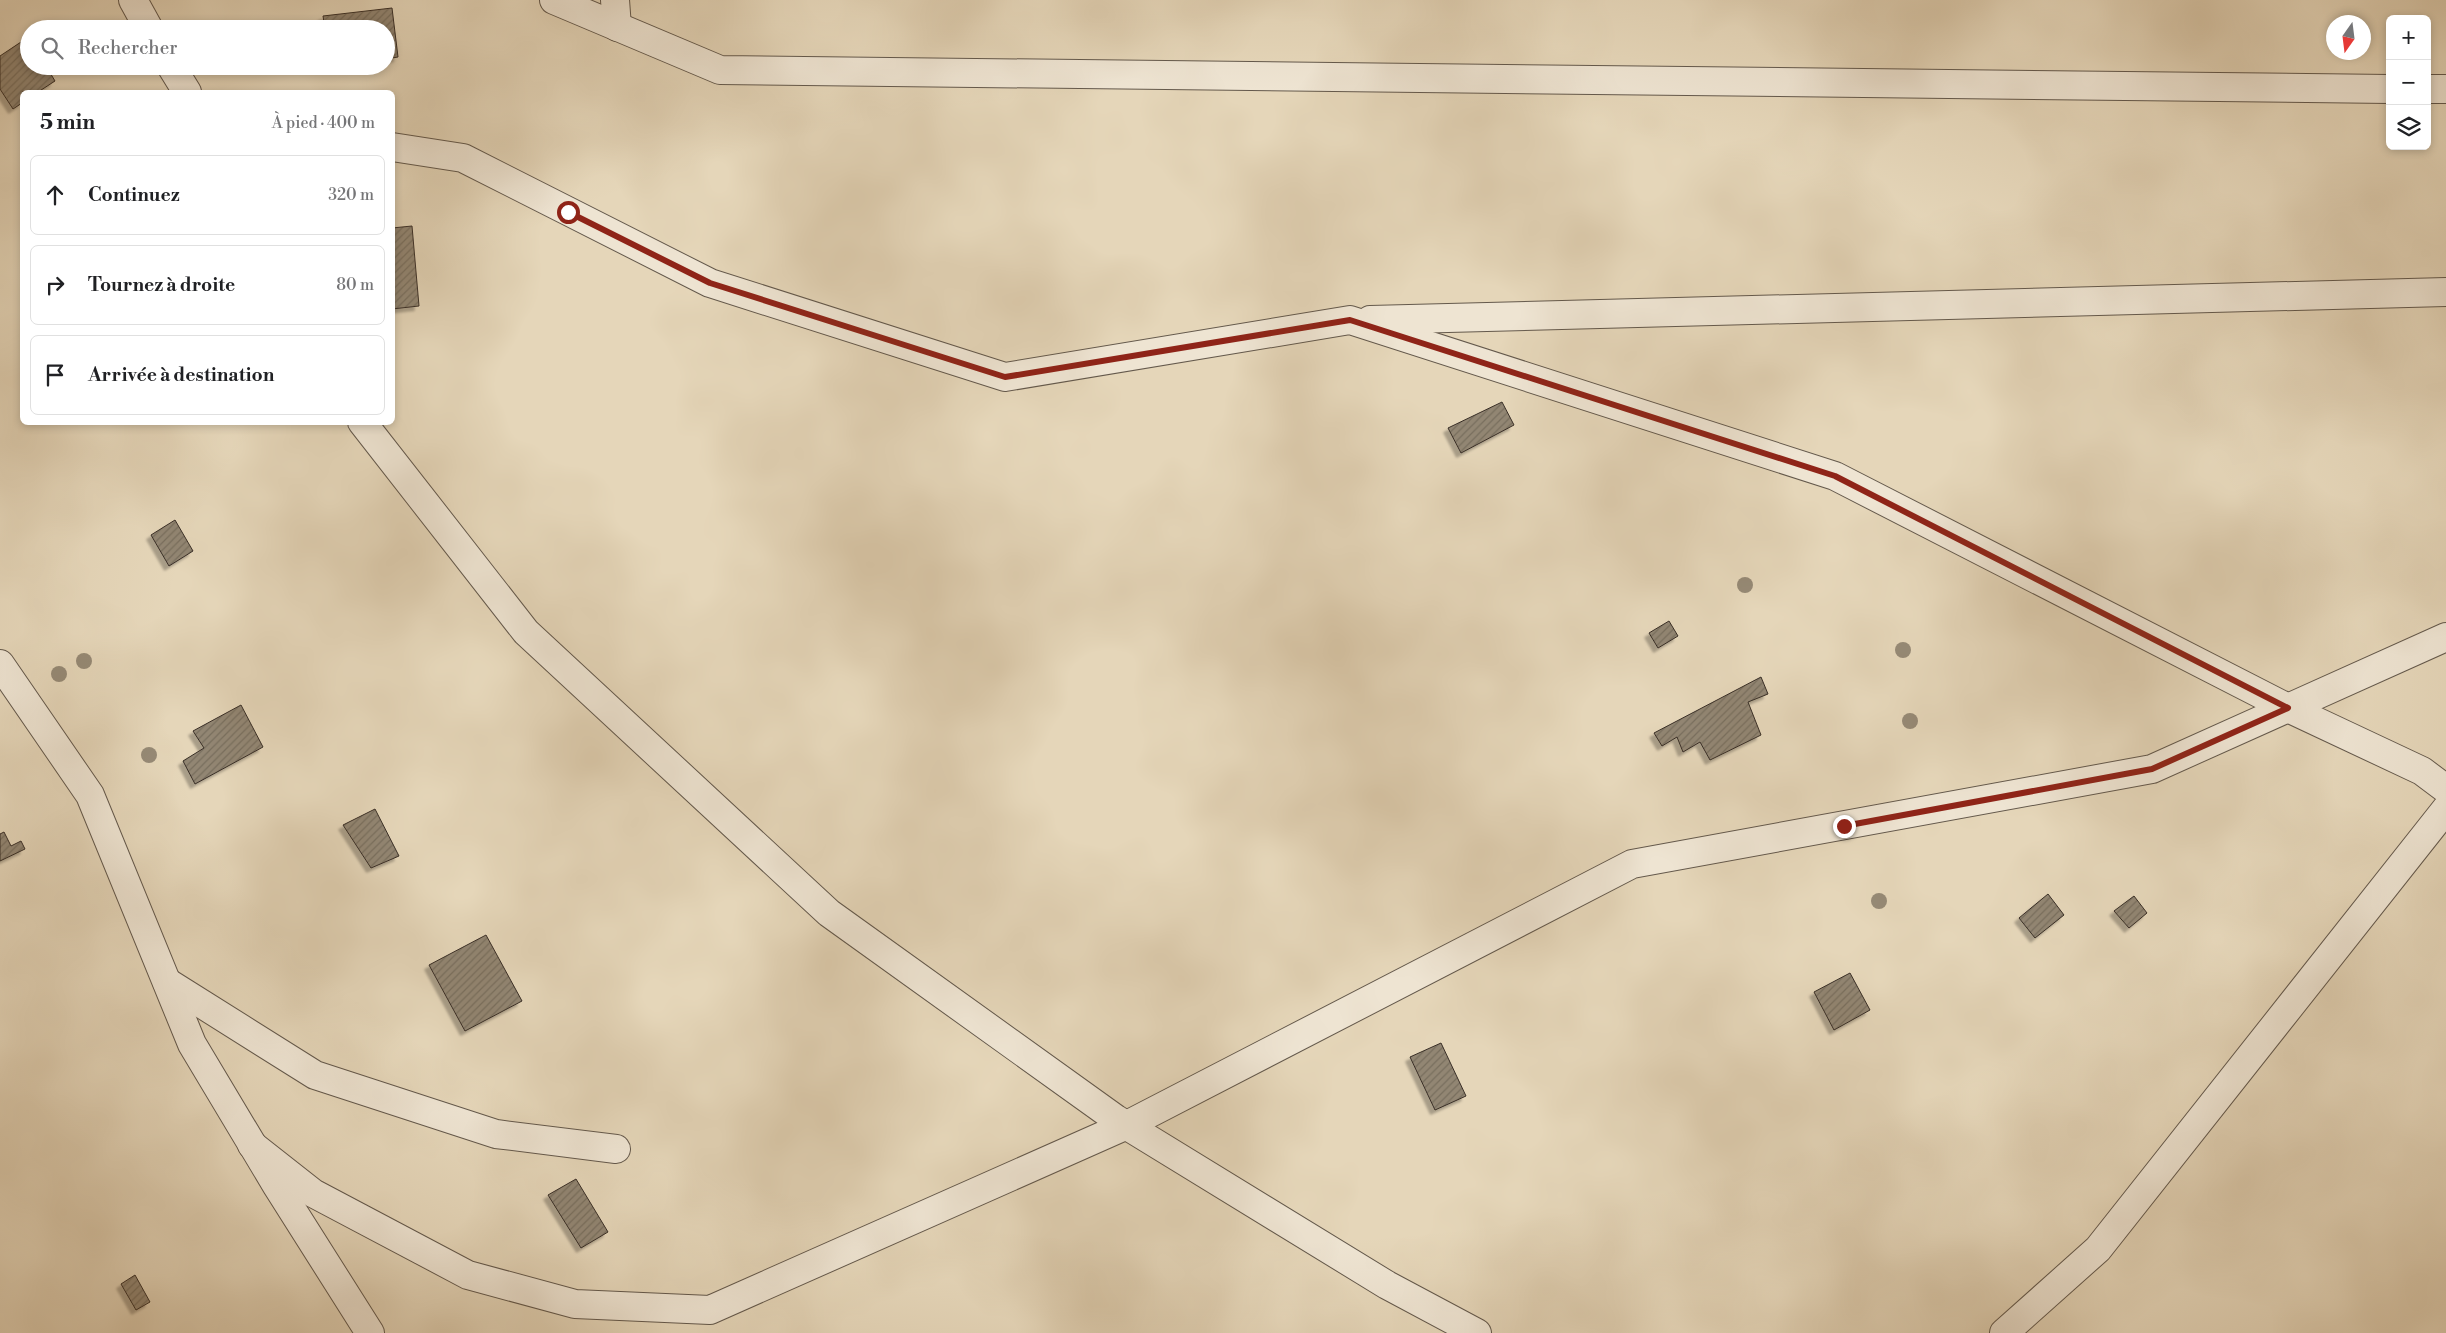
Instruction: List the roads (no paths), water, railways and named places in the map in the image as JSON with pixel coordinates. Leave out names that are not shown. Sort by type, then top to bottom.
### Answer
[{"type":"street","points":[[132,0],[144,20]]},
{"type":"street","points":[[554,0],[720,70],[2386,89]]},
{"type":"street","points":[[615,0],[617,28]]},
{"type":"street","points":[[177,75],[186,90]]},
{"type":"street","points":[[2431,89],[2446,89]]},
{"type":"street","points":[[395,147],[463,158],[710,283],[1005,377],[1350,320],[2446,292]]},
{"type":"street","points":[[1350,320],[1835,476],[2288,708],[2422,771],[2446,789]]},
{"type":"street","points":[[364,425],[526,632],[822,907],[1127,1125],[1387,1285],[1477,1333]]},
{"type":"street","points":[[252,1145],[313,1193],[468,1275],[574,1304],[710,1310],[1127,1125],[1632,864],[2152,769],[2446,637]]},
{"type":"street","points":[[0,664],[90,795],[192,1044],[252,1145],[370,1333]]},
{"type":"street","points":[[2004,1333],[2098,1249],[2446,809]]},
{"type":"street","points":[[167,982],[315,1075],[496,1134],[616,1149]]}]
